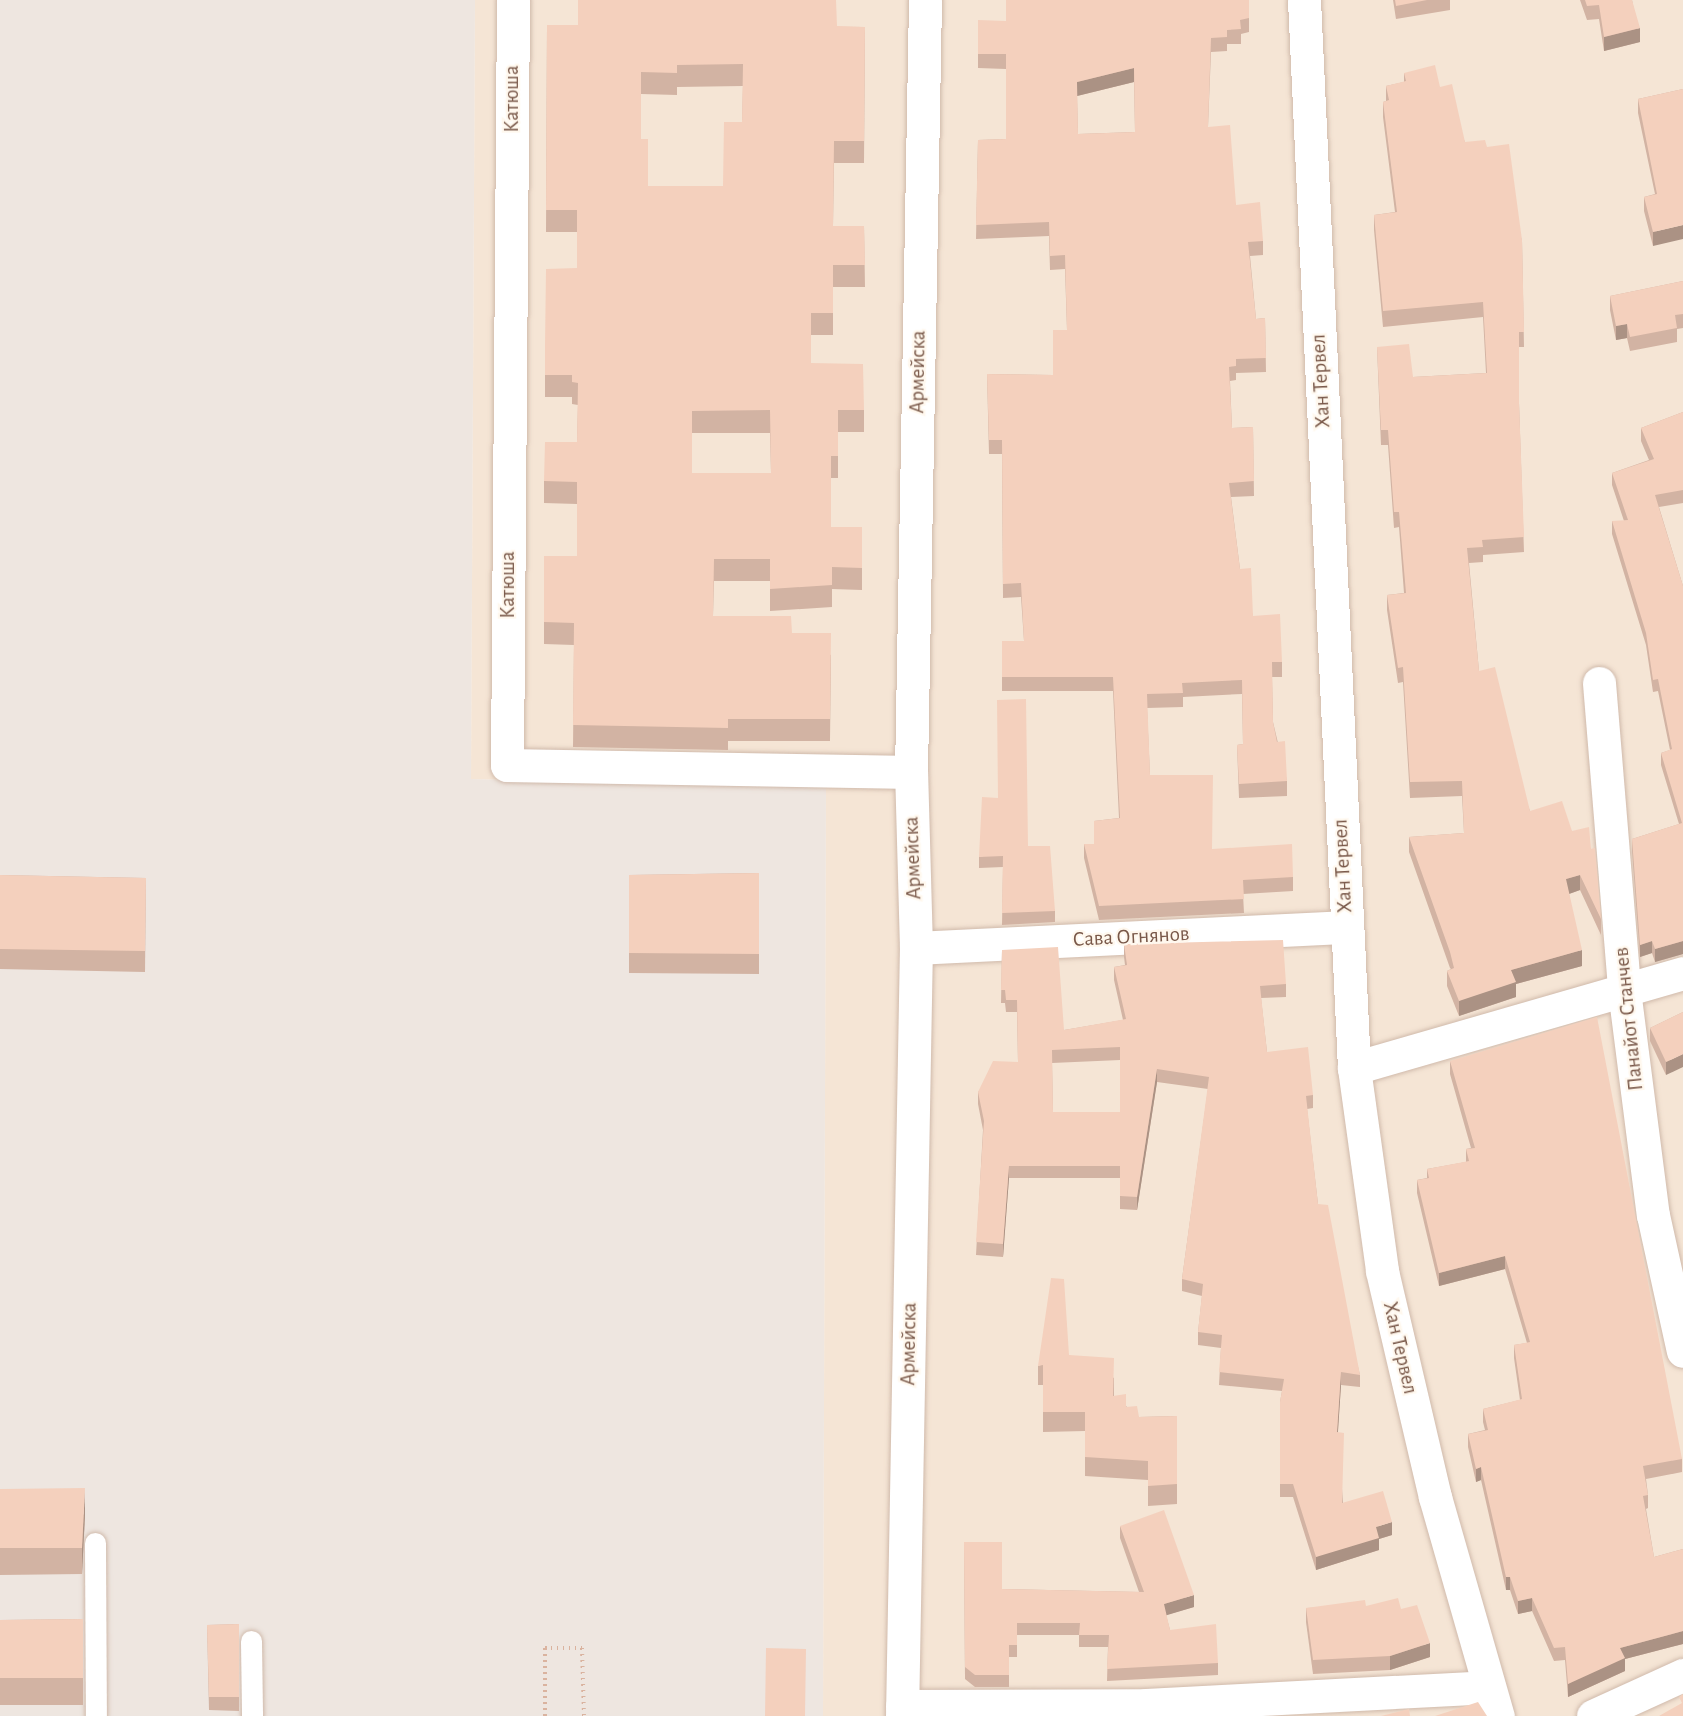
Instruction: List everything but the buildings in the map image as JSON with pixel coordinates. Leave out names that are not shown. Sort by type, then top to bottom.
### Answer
[{"type":"street","name":"Катюша","points":[[513,0],[507,765],[911,772]]},
{"type":"street","name":"Армейска","points":[[902,1711],[916,948],[911,772],[925,0]]},
{"type":"street","name":"Хан Тервел","points":[[1304,0],[1354,1068],[1382,1271],[1436,1497],[1492,1701]]},
{"type":"street","name":"Панайот Станчев","points":[[1599,683],[1624,990],[1653,1215],[1683,1351]]},
{"type":"street","name":"Сава Огнянов","points":[[916,948],[1346,927]]},
{"type":"street","points":[[1354,1068],[1683,973]]},
{"type":"street","points":[[1593,1716],[1683,1675]]},
{"type":"street","points":[[902,1711],[1157,1704],[1492,1701]]},
{"type":"lane","points":[[95,1543],[96,1716]]},
{"type":"lane","points":[[251,1641],[252,1716]]},
{"type":"path","points":[[545,1716],[545,1648],[582,1648],[584,1716]]},
{"type":"shaded area","points":[[0,0],[475,0],[471,779],[826,787],[823,1716],[0,1716]]},
{"type":"shaded area","points":[[475,0],[1683,0],[1683,1716],[823,1716],[826,788],[471,779]]}]
